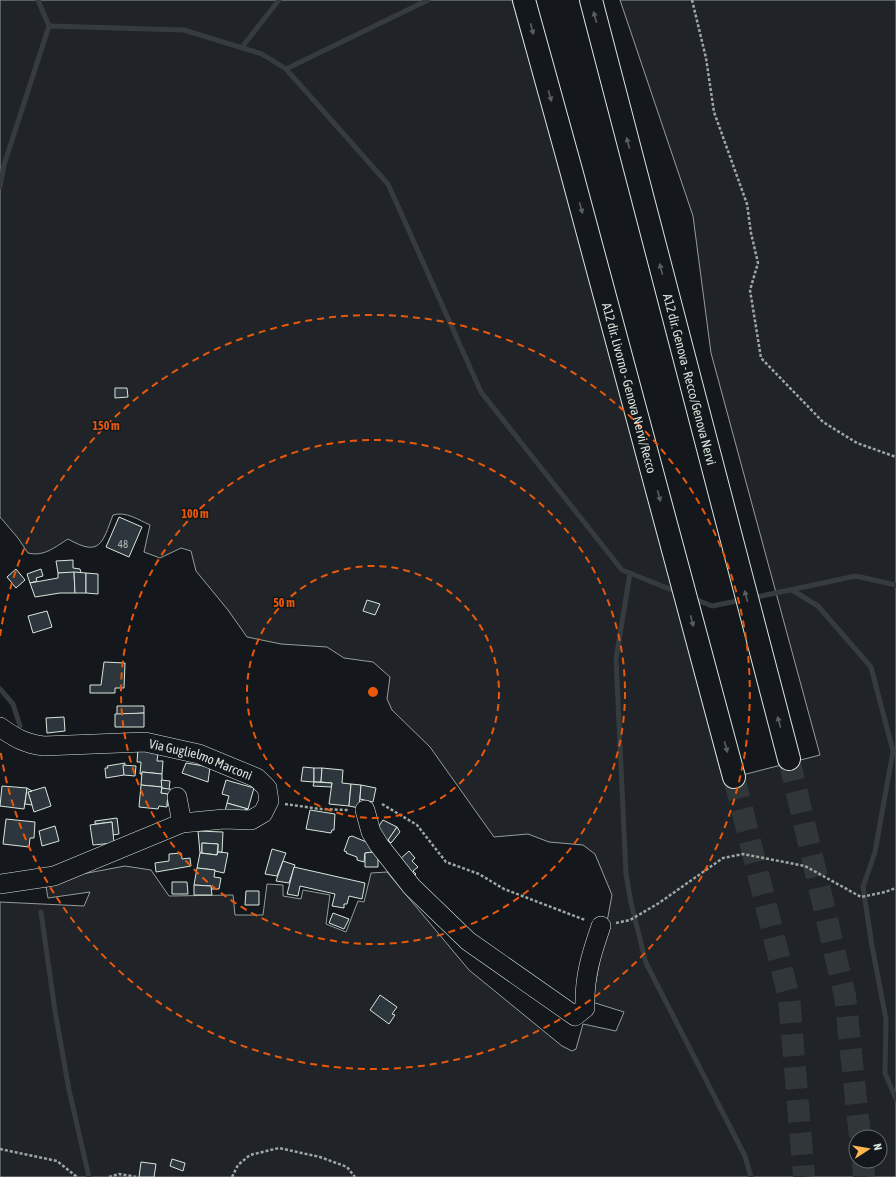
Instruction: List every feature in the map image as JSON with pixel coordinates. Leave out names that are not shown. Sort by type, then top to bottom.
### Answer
[{"type":"highway","name":"A12 dir. Livorno - Genova Nervi/Recco","points":[[524,0],[734,776]]},
{"type":"highway","name":"A12 dir. Genova - Recco/Genova Nervi","points":[[591,0],[789,759]]},
{"type":"street","name":"Via Guglielmo Marconi","points":[[0,727],[17,740],[30,745],[44,746],[145,742],[199,754],[257,778],[267,788],[269,801]]},
{"type":"street","points":[[178,797],[182,823]]},
{"type":"street","points":[[0,884],[54,876],[182,823],[224,819],[250,820],[263,813],[269,801]]},
{"type":"street","points":[[365,810],[371,832],[379,845],[412,887],[468,941],[575,1016],[585,1008],[584,985],[592,952],[601,926]]},
{"type":"path","points":[[692,0],[706,58],[714,112],[747,204],[750,233],[758,263],[750,290],[761,358],[823,422],[857,443],[896,457]]},
{"type":"path","points":[[269,801],[320,809],[365,810],[382,804],[417,825],[446,862],[478,874],[504,889],[601,926],[630,920],[659,903],[723,858],[743,854],[805,866],[861,897],[896,888]]},
{"type":"path","points":[[232,1177],[238,1165],[250,1155],[279,1148],[327,1159],[347,1167],[355,1177]]},
{"type":"path","points":[[0,1149],[57,1161],[77,1177]]},
{"type":"path","points":[[109,1177],[119,1174],[137,1177]]},
{"type":"shaded area","points":[[0,0],[512,0],[588,266],[723,780],[820,755],[711,353],[693,216],[620,0],[896,0],[896,1177],[0,1177],[0,902],[84,906],[90,892],[48,898],[45,881],[125,866],[151,870],[169,896],[233,895],[235,915],[263,915],[267,884],[283,885],[283,896],[301,899],[303,890],[330,895],[326,924],[346,932],[358,901],[364,902],[371,873],[387,872],[469,970],[562,1046],[572,1051],[576,1049],[583,1024],[616,1031],[624,1012],[592,1002],[612,895],[595,854],[583,845],[549,842],[528,834],[494,837],[430,747],[392,710],[387,699],[390,677],[373,662],[344,658],[327,647],[281,644],[247,637],[228,610],[196,571],[191,551],[181,548],[160,558],[144,552],[150,525],[128,515],[113,515],[106,534],[98,545],[93,547],[87,547],[68,539],[54,548],[39,554],[34,554],[28,553],[18,538],[0,517]]},
{"type":"building","points":[[115,388],[127,388],[128,397],[115,398]]},
{"type":"building","points":[[119,517],[142,527],[129,557],[106,547]]},
{"type":"building","points":[[73,560],[73,568],[80,569],[81,573],[58,573],[56,561]]},
{"type":"building","points":[[16,569],[25,580],[16,588],[7,577]]},
{"type":"building","points":[[41,569],[43,576],[36,578],[37,581],[30,583],[27,574]]},
{"type":"building","points":[[74,572],[75,593],[60,593],[35,597],[30,583],[58,578],[58,573]]},
{"type":"building","points":[[74,572],[86,573],[86,593],[75,593]]},
{"type":"building","points":[[86,573],[98,574],[98,594],[86,593]]},
{"type":"building","points":[[367,600],[380,604],[375,615],[363,611]]},
{"type":"building","points":[[47,611],[52,627],[33,633],[28,616]]},
{"type":"building","points":[[104,662],[125,663],[124,688],[115,688],[115,693],[90,693],[90,685],[101,685]]},
{"type":"building","points":[[117,706],[144,706],[144,713],[117,715]]},
{"type":"building","points":[[144,713],[144,727],[115,727],[115,714]]},
{"type":"building","points":[[64,717],[65,731],[47,733],[46,718]]},
{"type":"building","points":[[138,748],[158,753],[157,761],[163,761],[162,774],[142,772],[142,774],[140,774],[141,762],[137,762]]},
{"type":"building","points":[[125,763],[124,775],[106,778],[105,768],[108,768],[107,766]]},
{"type":"building","points":[[186,763],[210,767],[208,782],[182,773]]},
{"type":"building","points":[[123,765],[136,766],[135,776],[124,775]]},
{"type":"building","points":[[303,767],[314,768],[314,782],[301,781]]},
{"type":"building","points":[[314,768],[322,768],[321,782],[314,782]]},
{"type":"building","points":[[322,768],[343,770],[342,783],[351,784],[349,806],[329,804],[332,783],[321,782]]},
{"type":"building","points":[[142,772],[162,774],[162,787],[141,785]]},
{"type":"building","points":[[161,780],[170,781],[169,790],[162,788]]},
{"type":"building","points":[[226,780],[254,788],[248,809],[227,803],[229,796],[222,794]]},
{"type":"building","points":[[314,782],[332,783],[331,787],[313,786]]},
{"type":"building","points":[[351,784],[361,785],[359,808],[349,806]]},
{"type":"building","points":[[141,785],[162,787],[161,793],[168,794],[167,807],[159,806],[158,809],[139,807]]},
{"type":"building","points":[[361,785],[376,788],[373,802],[360,799]]},
{"type":"building","points":[[2,786],[27,788],[24,809],[0,806]]},
{"type":"building","points":[[45,787],[51,806],[34,812],[28,792]]},
{"type":"building","points":[[27,788],[32,791],[28,792],[32,805],[25,804]]},
{"type":"building","points":[[162,788],[175,790],[173,806],[167,805],[168,794],[161,793]]},
{"type":"building","points":[[227,803],[248,809],[239,812],[225,811]]},
{"type":"building","points":[[310,810],[335,814],[334,830],[332,830],[331,833],[306,829]]},
{"type":"building","points":[[117,818],[119,834],[113,835],[112,822],[95,824],[95,821]]},
{"type":"building","points":[[6,819],[35,822],[34,838],[30,838],[29,847],[3,844]]},
{"type":"building","points":[[383,820],[397,827],[387,842],[374,833]]},
{"type":"building","points":[[112,822],[114,843],[93,845],[90,825]]},
{"type":"building","points":[[55,826],[59,841],[42,846],[39,831]]},
{"type":"building","points":[[397,827],[400,832],[391,843],[388,840]]},
{"type":"building","points":[[198,831],[223,832],[222,852],[218,852],[218,844],[202,843],[202,853],[200,853]]},
{"type":"building","points":[[352,836],[376,846],[373,852],[365,853],[364,862],[357,860],[357,857],[344,851],[349,837]]},
{"type":"building","points":[[202,843],[218,844],[217,855],[202,853]]},
{"type":"building","points":[[272,849],[286,853],[277,876],[265,874]]},
{"type":"building","points":[[409,851],[415,858],[412,861],[418,867],[413,871],[416,874],[411,878],[398,861]]},
{"type":"building","points":[[218,852],[228,853],[224,873],[215,870],[197,868],[200,853],[217,855]]},
{"type":"building","points":[[378,852],[378,867],[365,867],[365,853]]},
{"type":"building","points":[[181,853],[182,859],[190,858],[191,866],[156,872],[155,863],[169,861],[169,854]]},
{"type":"building","points":[[283,861],[295,865],[289,883],[276,881]]},
{"type":"building","points":[[294,867],[365,883],[362,899],[349,896],[347,904],[344,904],[344,908],[332,906],[335,894],[300,886],[298,896],[287,894]]},
{"type":"building","points":[[197,868],[215,870],[214,877],[221,878],[219,889],[211,889],[211,886],[194,885]]},
{"type":"building","points":[[172,882],[187,882],[188,894],[172,894]]},
{"type":"building","points":[[194,885],[211,886],[212,895],[194,895]]},
{"type":"building","points":[[246,891],[259,891],[259,905],[245,905]]},
{"type":"building","points":[[333,913],[349,919],[344,929],[329,923]]},
{"type":"building","points":[[380,995],[397,1007],[392,1014],[395,1015],[389,1024],[370,1010]]},
{"type":"building","points":[[867,1124],[870,1129],[857,1129]]},
{"type":"building","points":[[172,1159],[185,1163],[183,1171],[170,1166]]},
{"type":"building","points":[[141,1162],[156,1164],[154,1177],[139,1177]]},
{"type":"waterway","points":[[0,187],[4,165],[49,26],[38,0]]},
{"type":"waterway","points":[[242,47],[279,0]]},
{"type":"waterway","points":[[286,69],[428,0]]},
{"type":"waterway","points":[[49,26],[184,30],[262,54],[286,69],[388,184],[481,392],[622,570],[677,592]]},
{"type":"waterway","points":[[630,573],[616,659],[626,874],[631,903],[646,963],[745,1156],[751,1177]]},
{"type":"waterway","points":[[752,598],[856,576],[896,585]]},
{"type":"waterway","points":[[792,590],[818,606],[871,667],[893,751],[875,852],[863,887],[872,946],[886,1019],[885,1073],[896,1099]]},
{"type":"waterway","points":[[692,598],[712,606],[742,600]]},
{"type":"waterway","points":[[0,689],[13,704],[20,726]]},
{"type":"waterway","points":[[41,912],[55,1011],[69,1090],[89,1177]]},
{"type":"tunnel","points":[[789,759],[845,996],[859,1129]]},
{"type":"tunnel","points":[[734,777],[789,998],[804,1177]]},
{"type":"tunnel","points":[[864,1169],[864,1177]]}]
